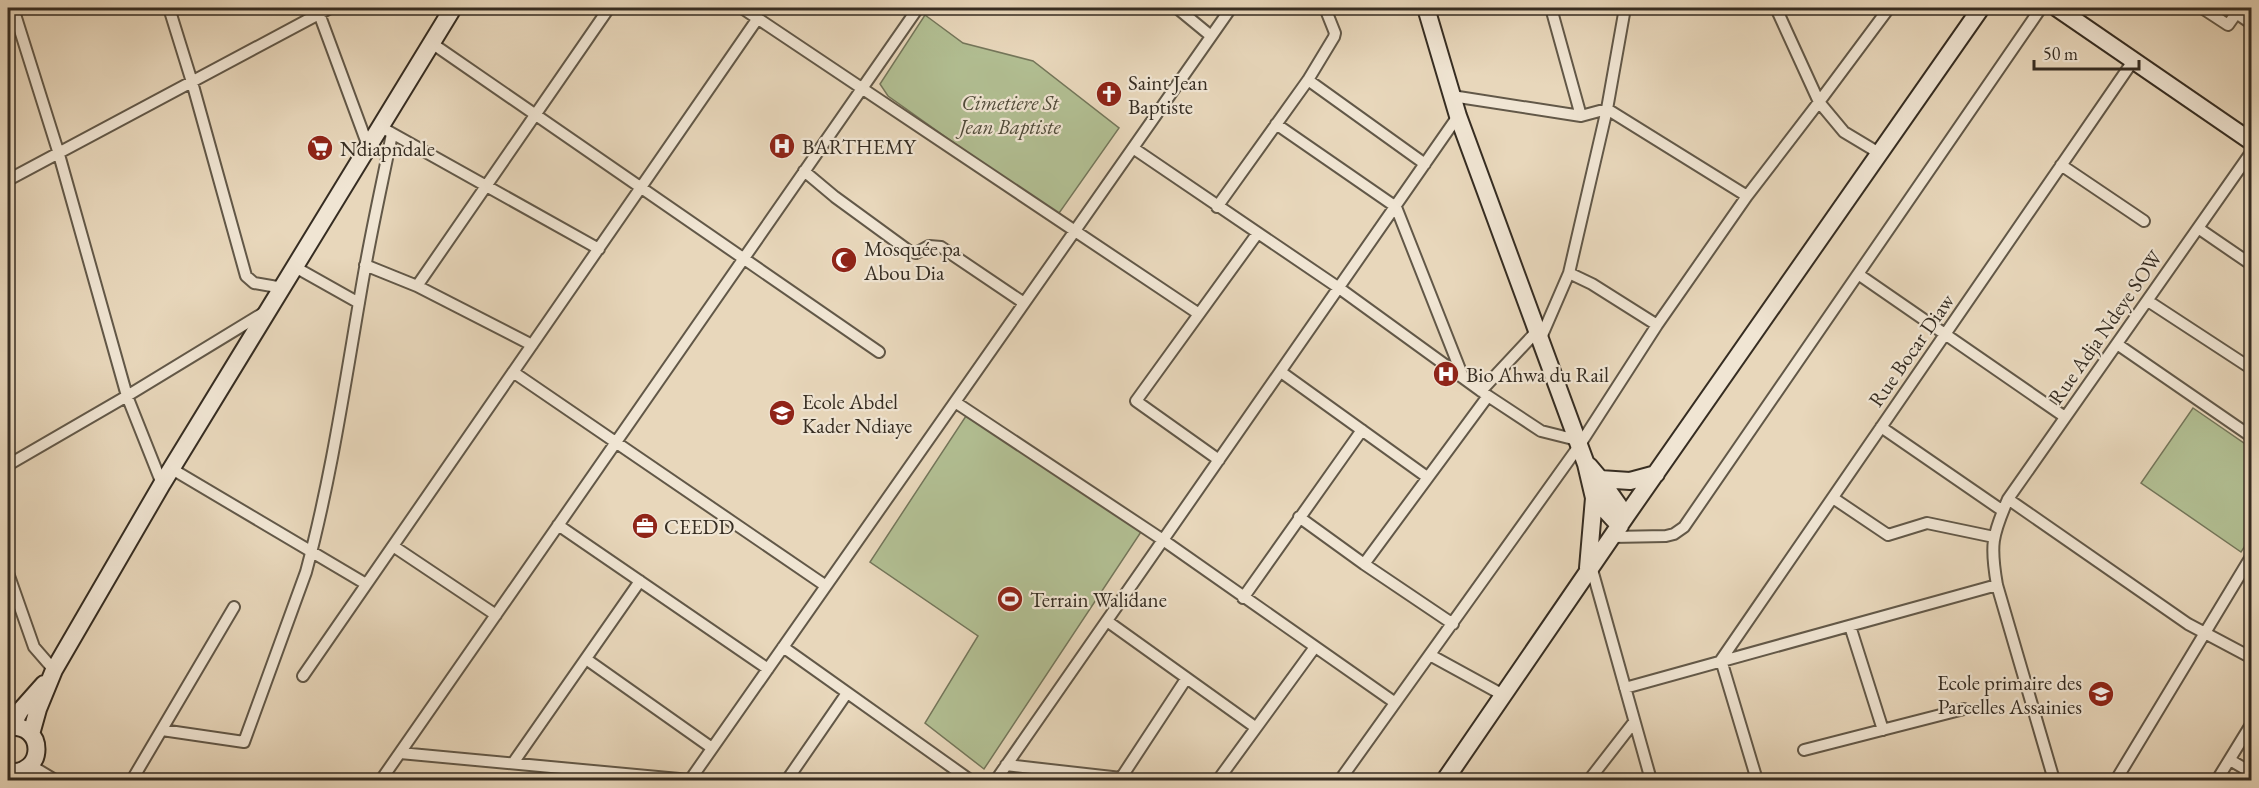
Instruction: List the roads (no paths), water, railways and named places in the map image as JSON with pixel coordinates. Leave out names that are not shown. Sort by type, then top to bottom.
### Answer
[{"type":"street","points":[[13,8],[58,151],[127,396],[162,484]]},
{"type":"street","points":[[169,8],[246,276],[254,283],[283,288]]},
{"type":"street","points":[[8,180],[58,151],[192,82],[317,10],[330,8]]},
{"type":"street","points":[[9,727],[51,674],[162,484],[368,146],[386,130],[453,8]]},
{"type":"street","points":[[417,286],[609,8]]},
{"type":"street","points":[[742,8],[1199,314]]},
{"type":"street","points":[[381,780],[918,8]]},
{"type":"street","points":[[1177,8],[1211,36]]},
{"type":"street","points":[[400,753],[690,780],[1231,8]]},
{"type":"street","points":[[1426,8],[1458,116],[1586,464],[1594,498],[1589,569],[1651,780]]},
{"type":"street","points":[[1551,8],[1581,116]]},
{"type":"street","points":[[1364,564],[1485,394],[1538,336],[1569,273],[1607,109],[1625,8]]},
{"type":"street","points":[[1776,8],[1819,102],[1844,132],[1879,153]]},
{"type":"street","points":[[1340,780],[1394,702],[1453,624],[1747,196],[1889,8]]},
{"type":"street","points":[[1445,780],[1589,569],[1981,8]]},
{"type":"street","points":[[1594,498],[1619,526],[1666,536],[1674,534],[1684,526],[2041,8]]},
{"type":"street","points":[[2058,8],[2252,142]]},
{"type":"street","points":[[2202,8],[2228,25],[2238,10],[2252,24]]},
{"type":"street","points":[[1217,207],[1308,80],[1334,37],[1335,33],[1326,9]]},
{"type":"street","points":[[317,10],[368,146]]},
{"type":"street","points":[[303,676],[758,18]]},
{"type":"street","points":[[433,44],[879,352]]},
{"type":"street","name":"Rue Bocar Diaw","points":[[1721,660],[2133,61]]},
{"type":"street","points":[[1308,80],[1425,164]]},
{"type":"street","points":[[1452,96],[1581,116],[1607,109],[1747,196]]},
{"type":"street","points":[[996,780],[1458,116]]},
{"type":"street","points":[[1276,124],[1396,207],[1463,377]]},
{"type":"street","points":[[386,130],[598,249]]},
{"type":"street","points":[[162,730],[244,742],[306,572],[311,552],[330,467],[386,130]]},
{"type":"street","points":[[1133,148],[1339,288],[1485,394],[1541,431],[1578,443]]},
{"type":"street","name":"Rue Adja Ndeye SOW","points":[[1995,532],[2008,499],[2252,151]]},
{"type":"street","points":[[2061,165],[2144,221]]},
{"type":"street","points":[[804,171],[835,197],[909,251],[916,253],[929,246],[941,247],[1024,303]]},
{"type":"street","points":[[2198,228],[2252,265]]},
{"type":"street","points":[[1219,460],[1136,401],[1257,234]]},
{"type":"street","points":[[365,265],[417,286],[532,345]]},
{"type":"street","points":[[295,267],[359,303]]},
{"type":"street","points":[[1569,273],[1592,284],[1657,325]]},
{"type":"street","points":[[1858,274],[2066,417]]},
{"type":"street","points":[[2148,301],[2252,369]]},
{"type":"street","points":[[8,465],[127,396],[269,309]]},
{"type":"street","points":[[2117,344],[2250,433]]},
{"type":"street","points":[[513,372],[826,586]]},
{"type":"street","points":[[1281,372],[1427,477]]},
{"type":"street","points":[[955,402],[1163,540],[1242,598],[1394,702]]},
{"type":"street","points":[[1881,427],[2003,511]]},
{"type":"street","points":[[1242,598],[1362,430]]},
{"type":"street","points":[[1586,464],[1600,479],[1619,526]]},
{"type":"street","points":[[172,469],[366,584]]},
{"type":"street","points":[[1600,479],[1630,481],[1656,474]]},
{"type":"street","points":[[1833,498],[1888,535],[1927,523],[1995,532],[1992,554],[1997,585],[2054,780]]},
{"type":"street","points":[[2008,499],[2188,624],[2252,658]]},
{"type":"street","points":[[1299,517],[1453,624]]},
{"type":"street","points":[[558,525],[768,669]]},
{"type":"street","points":[[393,546],[496,615]]},
{"type":"street","points":[[2116,780],[2252,555]]},
{"type":"street","points":[[8,573],[34,647],[51,674]]},
{"type":"street","points":[[513,763],[640,581]]},
{"type":"street","points":[[1625,688],[1997,585]]},
{"type":"street","points":[[132,780],[234,607]]},
{"type":"street","points":[[1107,621],[1255,727]]},
{"type":"street","points":[[1850,626],[1882,730]]},
{"type":"street","points":[[783,647],[970,780]]},
{"type":"street","points":[[1218,780],[1315,647]]},
{"type":"street","points":[[1430,655],[1503,695]]},
{"type":"street","points":[[586,659],[712,748]]},
{"type":"street","points":[[1721,660],[1757,780]]},
{"type":"street","points":[[31,734],[51,674]]},
{"type":"street","points":[[1121,778],[1186,679]]},
{"type":"street","points":[[787,780],[848,693]]},
{"type":"street","points":[[1804,750],[1964,709]]},
{"type":"street","points":[[1589,780],[1635,722]]},
{"type":"street","points":[[2217,780],[2252,723]]},
{"type":"street","points":[[8,772],[21,771],[30,765],[36,752],[31,734],[22,728],[9,727]]},
{"type":"street","points":[[2230,760],[2252,773]]},
{"type":"street","points":[[30,765],[55,780]]},
{"type":"street","points":[[1006,765],[1139,780]]},
{"type":"place","name":"Saint Jean Baptiste","points":[[1109,94]]},
{"type":"place","name":"BARTHEMY","points":[[782,146]]},
{"type":"place","name":"Ndiapndale","points":[[320,148]]},
{"type":"place","name":"Mosquée pa Abou Dia","points":[[844,260]]},
{"type":"place","name":"Bio Ahwa du Rail","points":[[1446,374]]},
{"type":"place","name":"Ecole Abdel Kader Ndiaye","points":[[782,413]]},
{"type":"place","name":"CEEDD","points":[[645,526]]},
{"type":"place","name":"Terrain Walidane","points":[[1010,599]]},
{"type":"place","name":"Ecole primaire des Parcelles Assainies","points":[[2101,694]]},
{"type":"park label","name":"Cimetiere St Jean Baptiste","points":[[1010,114]]}]
